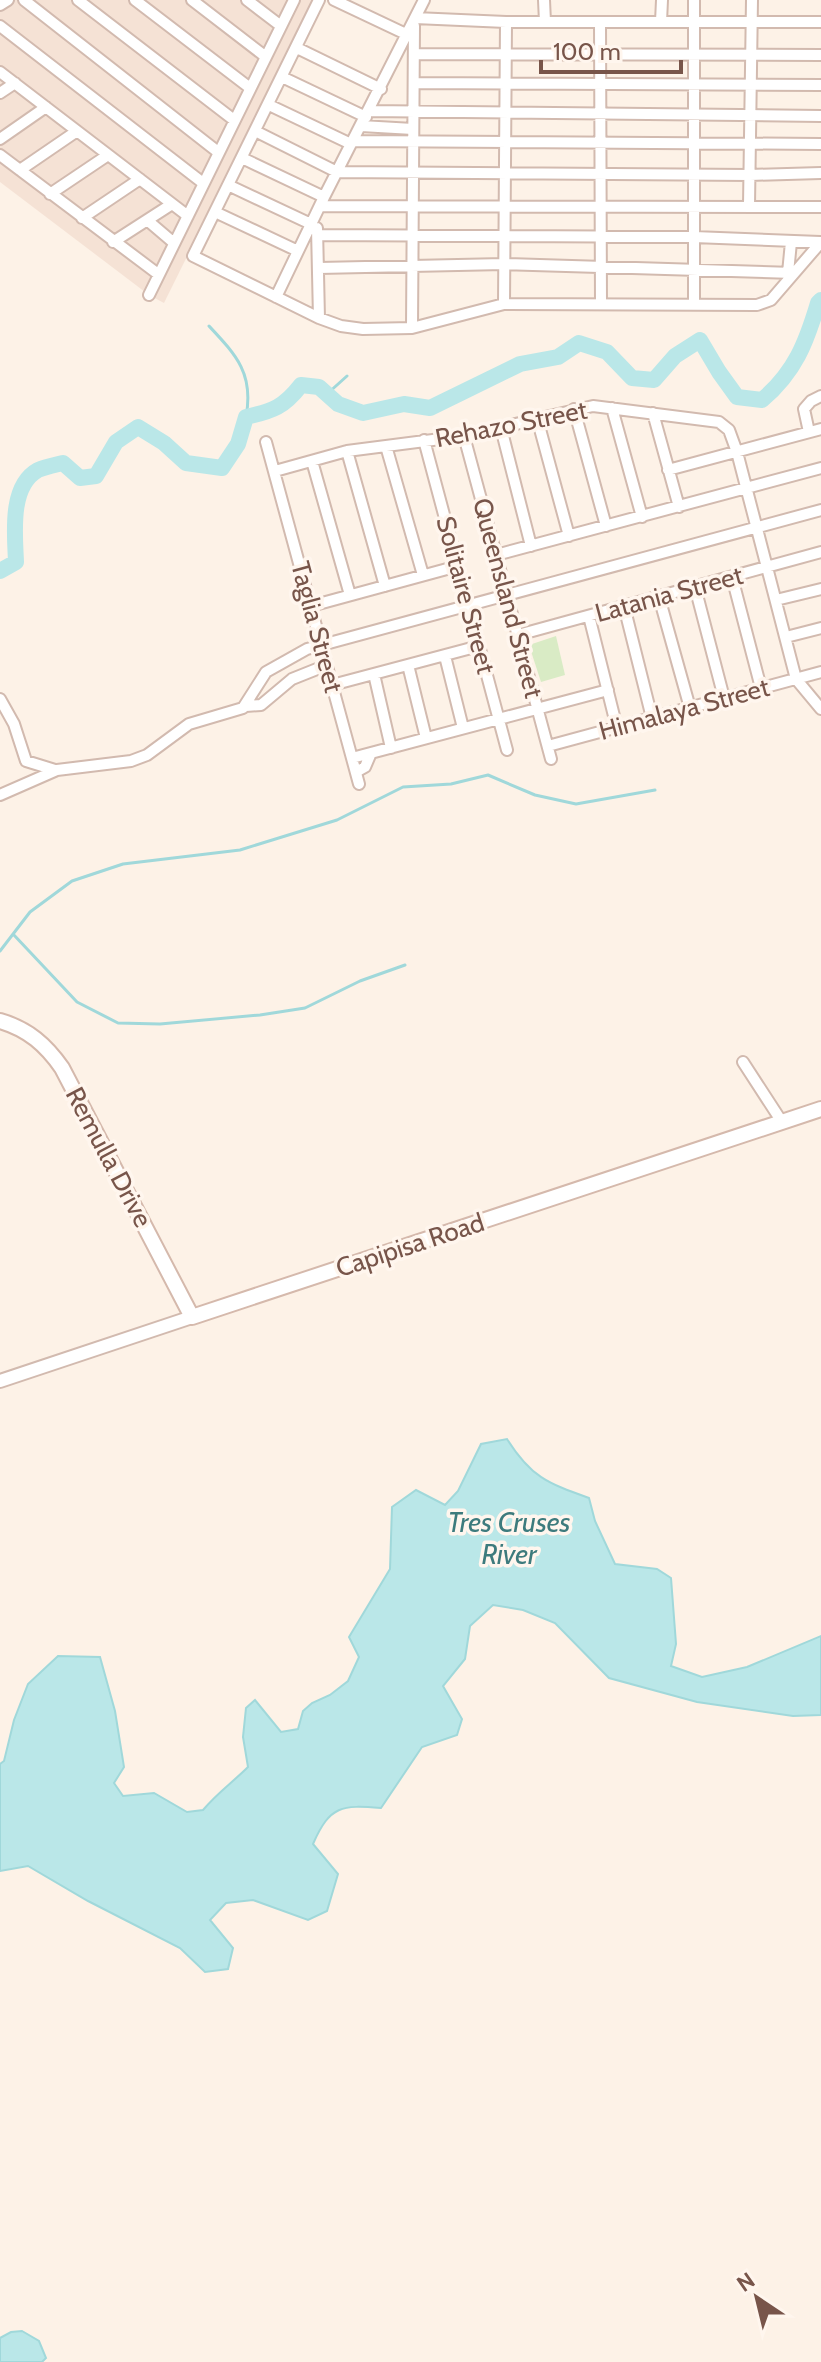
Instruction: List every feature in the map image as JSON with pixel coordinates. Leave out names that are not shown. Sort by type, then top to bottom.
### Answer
[{"type":"main road","name":"Remulla Drive","points":[[4,1022],[39,1040],[62,1068],[192,1317]]},
{"type":"main road","name":"Capipisa Road","points":[[192,1317],[821,1109]]},
{"type":"street","points":[[0,5],[8,0]]},
{"type":"street","points":[[24,0],[218,152]]},
{"type":"street","points":[[78,0],[234,120]]},
{"type":"street","points":[[135,0],[250,88]]},
{"type":"street","points":[[192,0],[266,57]]},
{"type":"street","points":[[247,0],[281,26]]},
{"type":"street","points":[[149,295],[294,0]]},
{"type":"street","points":[[319,0],[193,256],[319,318],[341,326],[363,329],[412,328],[504,304],[765,303],[821,242]]},
{"type":"street","points":[[334,0],[408,35]]},
{"type":"street","points":[[276,297],[424,0]]},
{"type":"street","points":[[544,0],[545,22]]},
{"type":"street","points":[[661,22],[662,0]]},
{"type":"street","points":[[694,0],[694,304]]},
{"type":"street","points":[[749,205],[752,0]]},
{"type":"street","points":[[414,20],[821,22]]},
{"type":"street","points":[[412,328],[414,20]]},
{"type":"street","points":[[504,304],[506,22]]},
{"type":"street","points":[[600,22],[598,142],[601,304]]},
{"type":"street","points":[[0,26],[203,183]]},
{"type":"street","points":[[297,48],[381,89]]},
{"type":"street","points":[[414,54],[821,55]]},
{"type":"street","points":[[0,72],[188,216]]},
{"type":"street","points":[[282,77],[365,118],[413,129]]},
{"type":"street","points":[[0,93],[15,83]]},
{"type":"street","points":[[414,83],[821,85]]},
{"type":"street","points":[[269,105],[352,143],[821,144]]},
{"type":"street","points":[[0,139],[46,107]]},
{"type":"street","points":[[365,118],[413,113],[821,116]]},
{"type":"street","points":[[20,170],[77,131]]},
{"type":"street","points":[[255,131],[337,172],[821,173]]},
{"type":"street","points":[[0,155],[158,274]]},
{"type":"street","points":[[50,194],[108,155]]},
{"type":"street","points":[[242,158],[317,210]]},
{"type":"street","points":[[82,218],[140,179]]},
{"type":"street","points":[[228,185],[317,210],[504,204],[821,207]]},
{"type":"street","points":[[113,242],[172,204]]},
{"type":"street","points":[[317,210],[319,318]]},
{"type":"street","points":[[215,212],[298,251]]},
{"type":"street","points":[[147,220],[174,243]]},
{"type":"street","points":[[318,235],[694,237],[821,242]]},
{"type":"street","points":[[791,242],[791,273]]},
{"type":"street","points":[[319,268],[504,264],[791,273]]},
{"type":"street","points":[[809,432],[804,409],[821,396]]},
{"type":"street","name":"Rehazo Street","points":[[275,471],[347,451],[464,436],[593,406],[719,422],[729,430],[737,452],[796,679]]},
{"type":"street","points":[[612,408],[642,517]]},
{"type":"street","points":[[574,409],[606,526]]},
{"type":"street","points":[[653,413],[679,507]]},
{"type":"street","points":[[537,418],[569,536]]},
{"type":"street","points":[[501,428],[531,546]]},
{"type":"street","points":[[668,470],[821,429]]},
{"type":"street","name":"Queensland Street","points":[[464,436],[551,759]]},
{"type":"street","name":"Solitaire Street","points":[[424,440],[507,750]]},
{"type":"street","name":"Taglia Street","points":[[266,442],[359,784]]},
{"type":"street","points":[[386,446],[423,575]]},
{"type":"street","points":[[347,451],[385,586]]},
{"type":"street","points":[[312,461],[350,595]]},
{"type":"street","points":[[496,555],[821,468]]},
{"type":"street","points":[[246,706],[266,672],[292,656],[322,645],[821,510]]},
{"type":"street","name":"Latania Street","points":[[518,635],[821,552]]},
{"type":"street","points":[[311,606],[458,566]]},
{"type":"street","points":[[732,577],[761,688]]},
{"type":"street","points":[[695,587],[724,698]]},
{"type":"street","points":[[776,600],[821,589]]},
{"type":"street","points":[[659,597],[690,708]]},
{"type":"street","points":[[624,606],[652,718]]},
{"type":"street","points":[[589,616],[617,728]]},
{"type":"street","points":[[786,637],[821,628]]},
{"type":"street","points":[[332,685],[479,646]]},
{"type":"street","points":[[445,656],[463,728]]},
{"type":"street","points":[[0,795],[57,770],[131,761],[157,748],[189,724],[246,706],[261,705],[292,679],[327,665]]},
{"type":"street","points":[[408,665],[426,738]]},
{"type":"street","name":"Himalaya Street","points":[[548,746],[821,672]]},
{"type":"street","points":[[374,674],[391,748]]},
{"type":"street","points":[[796,679],[821,709]]},
{"type":"street","points":[[352,758],[608,690]]},
{"type":"street","points":[[0,699],[14,724],[26,761],[57,770]]},
{"type":"street","points":[[356,772],[365,767],[371,753]]},
{"type":"street","points":[[743,1062],[782,1122]]},
{"type":"street","name":"Capipisa Road","points":[[0,1381],[192,1317]]},
{"type":"shaded area","points":[[0,0],[314,0],[164,303],[149,295],[0,182]]},
{"type":"green space","points":[[556,636],[565,675],[541,682],[529,645]]},
{"type":"water","name":"Tres Cruses River","points":[[507,1439],[524,1462],[541,1477],[589,1498],[595,1521],[615,1564],[657,1569],[671,1578],[676,1644],[671,1666],[702,1677],[747,1667],[821,1636],[821,1715],[793,1716],[697,1702],[609,1678],[555,1623],[523,1610],[493,1605],[470,1626],[465,1659],[443,1686],[462,1719],[457,1735],[422,1747],[381,1808],[339,1810],[325,1822],[313,1844],[338,1874],[327,1911],[308,1920],[253,1900],[226,1903],[210,1920],[233,1948],[228,1969],[205,1972],[180,1948],[28,1866],[0,1871],[0,1764],[4,1761],[14,1720],[28,1684],[58,1656],[100,1657],[115,1711],[124,1767],[114,1783],[123,1796],[154,1793],[187,1812],[203,1810],[248,1767],[243,1737],[246,1708],[255,1700],[281,1732],[298,1729],[303,1711],[348,1681],[359,1657],[349,1637],[390,1569],[392,1507],[416,1490],[445,1505],[458,1491],[481,1444]]},
{"type":"water","points":[[22,2331],[39,2341],[46,2358],[42,2362],[0,2362],[0,2338]]},
{"type":"waterway","points":[[0,571],[16,562],[16,512],[22,487],[29,477],[38,470],[63,463],[80,478],[96,476],[116,442],[138,427],[164,443],[186,463],[222,468],[238,444],[246,417],[277,407],[301,385],[319,387],[338,404],[363,413],[404,404],[430,408],[520,364],[558,357],[579,343],[607,352],[632,378],[654,380],[675,356],[700,340],[737,397],[762,400],[791,368],[821,300]]},
{"type":"waterway","points":[[209,326],[241,367],[248,389],[246,417]]},
{"type":"waterway","points":[[327,394],[347,376]]},
{"type":"waterway","points":[[0,951],[30,912],[72,881],[123,864],[240,850],[337,820],[403,787],[451,784],[488,775],[535,795],[576,804],[655,790]]},
{"type":"waterway","points":[[13,934],[77,1002],[118,1023],[160,1024],[305,1008],[360,981],[405,965]]}]
